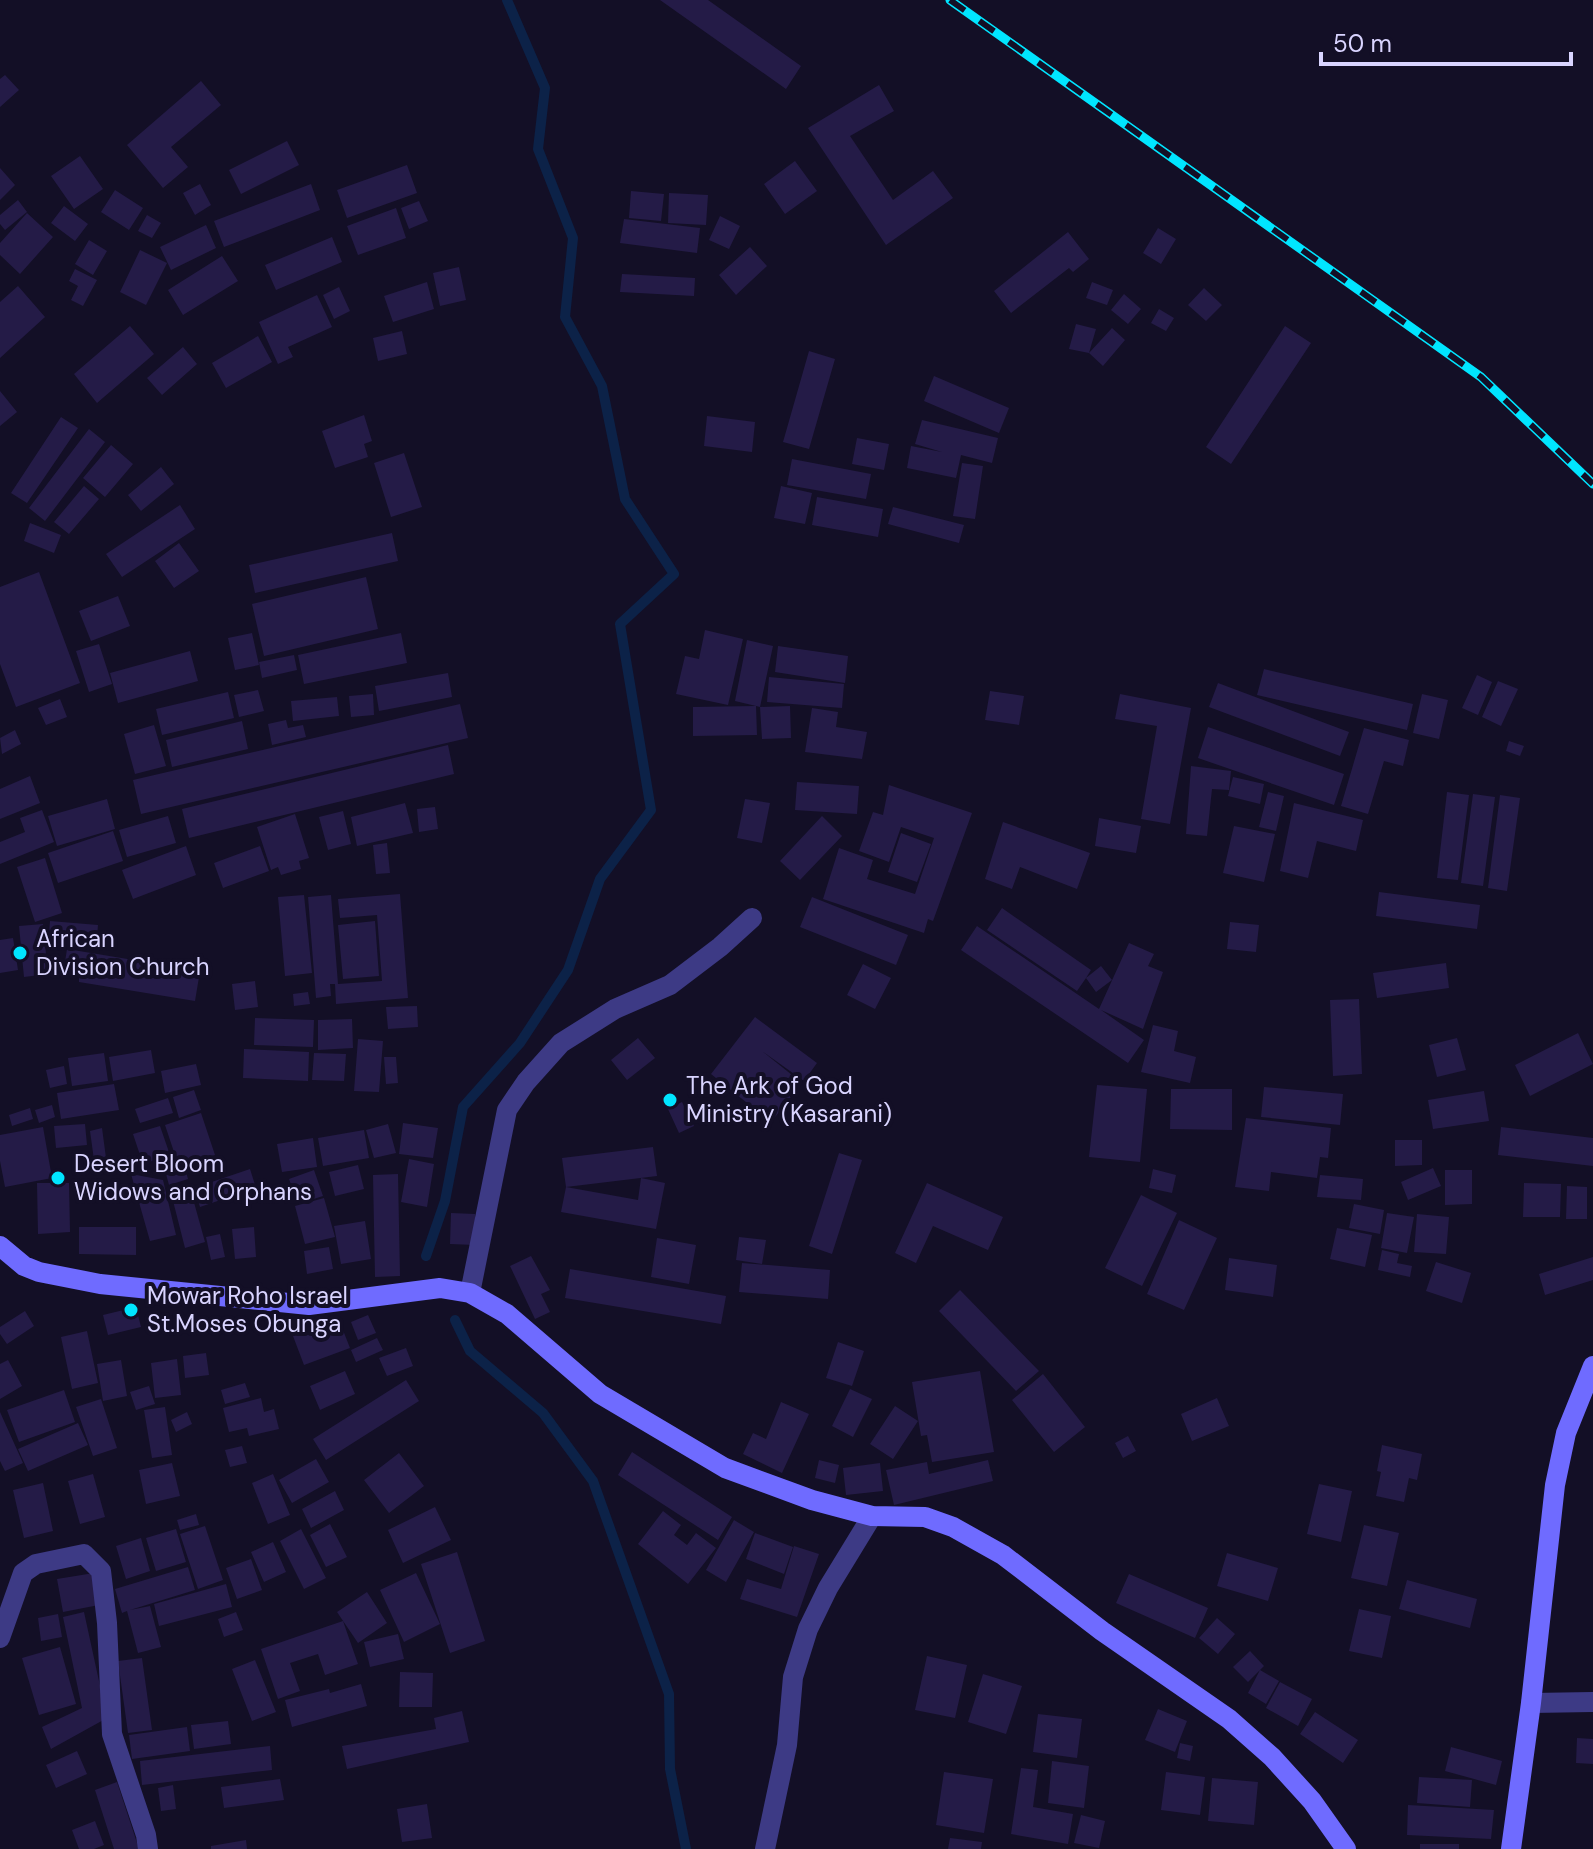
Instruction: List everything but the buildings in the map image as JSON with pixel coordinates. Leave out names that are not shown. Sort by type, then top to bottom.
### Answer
[{"type":"street","points":[[470,1293],[507,1110],[526,1082],[561,1043],[615,1009],[670,985],[752,918]]},
{"type":"street","points":[[0,1246],[24,1266],[39,1272],[100,1284],[309,1305],[440,1288],[470,1293],[507,1314],[600,1394],[725,1468],[812,1500],[872,1516],[925,1517],[953,1527],[1003,1555],[1102,1631],[1229,1719],[1272,1757],[1312,1801],[1346,1849]]},
{"type":"street","points":[[1511,1849],[1555,1485],[1566,1433],[1593,1366]]},
{"type":"street","points":[[765,1849],[787,1745],[796,1665],[808,1629],[828,1588],[872,1516]]},
{"type":"street","points":[[0,1638],[23,1573],[36,1564],[84,1554],[101,1571],[107,1623],[112,1734],[148,1849]]},
{"type":"street","points":[[1531,1703],[1593,1702]]},
{"type":"waterway","points":[[426,1256],[445,1201],[463,1107],[520,1043],[568,970],[600,879],[651,810],[620,624],[674,574],[625,499],[602,386],[565,317],[573,238],[538,149],[545,88],[507,0]]},
{"type":"waterway","points":[[455,1320],[470,1351],[543,1413],[593,1481],[669,1694],[670,1769],[686,1849]]},
{"type":"railway","points":[[950,0],[1481,377],[1593,484]]},
{"type":"place","name":"African Division Church","points":[[20,953]]},
{"type":"place","name":"The Ark of God Ministry (Kasarani)","points":[[670,1100]]},
{"type":"place","name":"Desert Bloom Widows and Orphans","points":[[58,1178]]},
{"type":"place","name":"Mowar Roho Israel St.Moses Obunga","points":[[131,1310]]}]
